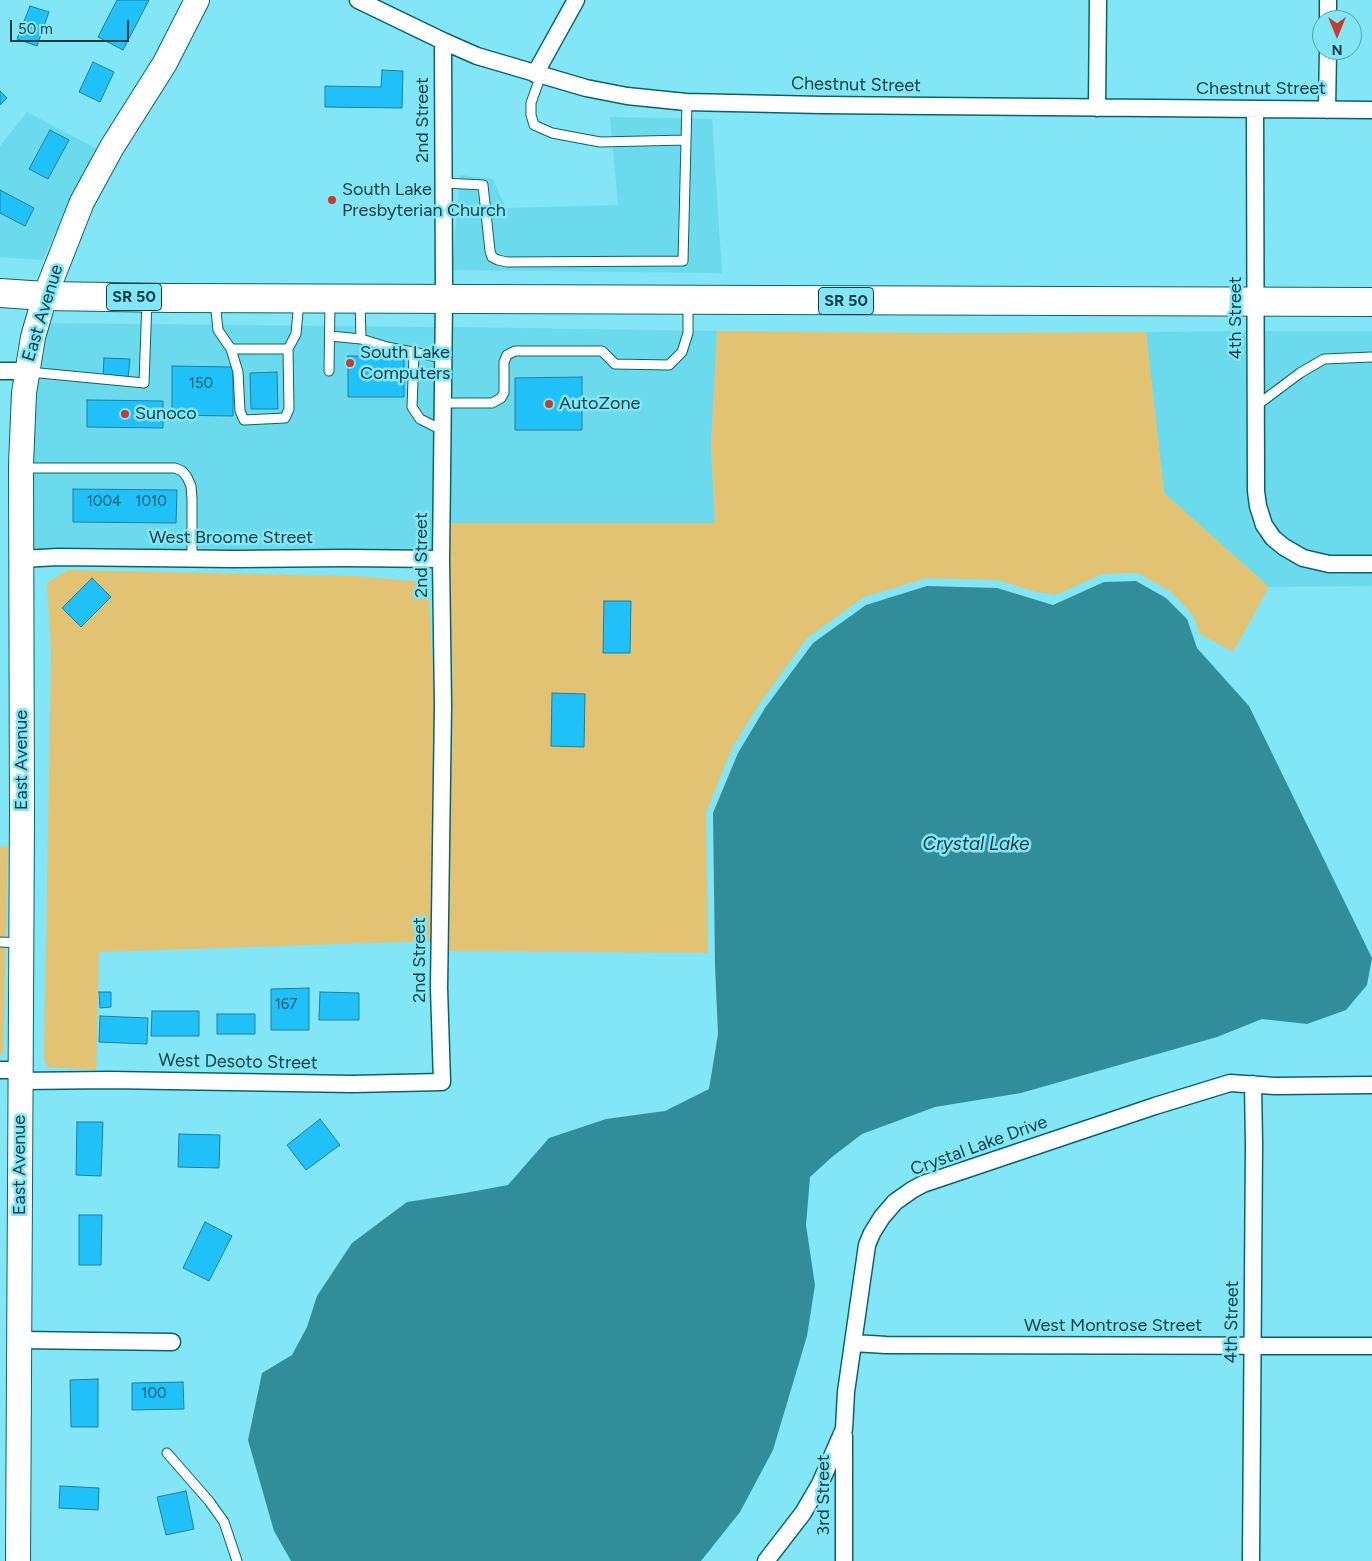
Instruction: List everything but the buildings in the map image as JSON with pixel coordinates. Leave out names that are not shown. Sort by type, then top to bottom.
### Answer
[{"type":"highway","name":"SR 50","points":[[0,294],[147,298],[444,300],[1372,302]]},
{"type":"street","name":"East Avenue","points":[[18,1561],[19,1340],[11,942],[21,559],[20,468],[26,371],[33,337],[45,296],[82,202],[112,147],[165,63],[197,0]]},
{"type":"street","name":"Chestnut Street","points":[[358,0],[477,56],[586,88],[627,96],[687,102],[1372,110]]},
{"type":"street","points":[[538,74],[576,0]]},
{"type":"street","points":[[1097,108],[1098,0]]},
{"type":"street","name":"2nd Street","points":[[442,1069],[439,988],[443,706],[441,559],[444,300],[443,41]]},
{"type":"street","points":[[1327,110],[1328,60]]},
{"type":"street","name":"4th Street","points":[[1255,109],[1256,490],[1258,506],[1264,525],[1273,538],[1303,558],[1329,564],[1372,564]]},
{"type":"street","points":[[0,371],[26,371]]},
{"type":"street","name":"West Broome Street","points":[[21,559],[58,557],[441,559]]},
{"type":"street","name":"West Desoto Street","points":[[13,1074],[110,1080],[352,1084],[442,1082],[442,1069]]},
{"type":"street","name":"Crystal Lake Drive","points":[[766,1561],[803,1513],[820,1484],[844,1429],[846,1392],[867,1245],[872,1232],[895,1202],[923,1184],[1155,1106],[1230,1083],[1252,1084]]},
{"type":"street","points":[[1252,1084],[1275,1086],[1372,1085]]},
{"type":"street","name":"4th Street","points":[[1251,1561],[1254,1154],[1252,1084]]},
{"type":"street","points":[[19,1340],[172,1342]]},
{"type":"street","name":"West Montrose Street","points":[[853,1343],[886,1346],[1372,1346]]},
{"type":"street","name":"3rd Street","points":[[844,1429],[844,1561]]},
{"type":"lane","points":[[538,74],[531,103],[531,115],[534,125],[552,133],[600,142],[686,140]]},
{"type":"lane","points":[[443,183],[483,185],[490,251],[492,257],[498,260],[506,262],[683,261],[687,102]]},
{"type":"lane","points":[[26,371],[144,383],[147,298]]},
{"type":"lane","points":[[215,298],[218,330],[231,349],[238,372],[240,411],[244,420],[285,418],[289,409],[288,349],[296,334],[299,299]]},
{"type":"lane","points":[[330,299],[330,371]]},
{"type":"lane","points":[[360,299],[361,338]]},
{"type":"lane","points":[[442,403],[492,403],[501,398],[504,393],[504,362],[507,355],[515,351],[602,351],[615,364],[669,365],[682,352],[688,333],[688,300]]},
{"type":"lane","points":[[330,336],[361,338],[387,347],[443,358]]},
{"type":"lane","points":[[231,349],[288,349]]},
{"type":"lane","points":[[414,353],[412,407],[420,419],[442,430]]},
{"type":"lane","points":[[1256,406],[1300,373],[1324,359],[1372,357]]},
{"type":"lane","points":[[20,468],[174,468],[182,471],[191,486],[192,558]]},
{"type":"lane","points":[[167,1453],[209,1501],[224,1522],[237,1561]]},
{"type":"shaded area","points":[[27,112],[97,149],[42,260],[0,257],[0,146]]},
{"type":"shaded area","points":[[610,117],[712,119],[722,273],[452,270],[460,175],[493,179],[506,208],[618,205]]},
{"type":"shaded area","points":[[45,323],[435,327],[433,550],[29,549],[32,394]]},
{"type":"shaded area","points":[[452,327],[717,331],[711,445],[715,523],[449,523]]},
{"type":"shaded area","points":[[717,331],[1146,332],[1164,493],[1269,587],[1233,652],[1200,634],[1193,615],[1171,592],[1137,573],[1102,574],[1056,595],[1036,592],[997,580],[927,578],[864,597],[807,638],[760,703],[732,748],[706,813],[708,953],[448,951],[451,706],[449,523],[715,523],[711,445]]},
{"type":"shaded area","points":[[1248,331],[1248,490],[1253,523],[1259,536],[1281,556],[1301,567],[1329,574],[1372,573],[1372,586],[1269,587],[1164,493],[1146,332]]},
{"type":"shaded area","points":[[1264,331],[1372,331],[1372,555],[1330,555],[1306,549],[1278,531],[1271,520],[1264,490]]},
{"type":"shaded area","points":[[68,570],[353,576],[428,582],[435,706],[432,941],[99,952],[96,1070],[47,1067],[44,1059],[51,652],[47,583]]},
{"type":"shaded area","points":[[0,846],[8,846],[3,1055],[0,1055]]},
{"type":"water","name":"Crystal Lake","points":[[1136,581],[1166,598],[1187,619],[1197,648],[1249,706],[1372,958],[1367,985],[1346,1010],[1307,1024],[1262,1019],[1217,1037],[1021,1093],[935,1107],[862,1134],[832,1157],[810,1177],[806,1225],[815,1285],[807,1336],[773,1450],[740,1512],[701,1561],[291,1561],[274,1531],[248,1440],[262,1373],[292,1355],[307,1327],[317,1296],[352,1243],[407,1202],[508,1185],[549,1138],[606,1119],[665,1111],[709,1089],[718,1034],[713,813],[738,753],[765,708],[813,643],[866,605],[927,586],[997,588],[1053,605],[1104,582]]},
{"type":"place","name":"South Lake Presbyterian Church","points":[[332,200]]},
{"type":"place","name":"South Lake Computers","points":[[350,363]]},
{"type":"place","name":"AutoZone","points":[[549,404]]},
{"type":"place","name":"Sunoco","points":[[125,414]]}]
